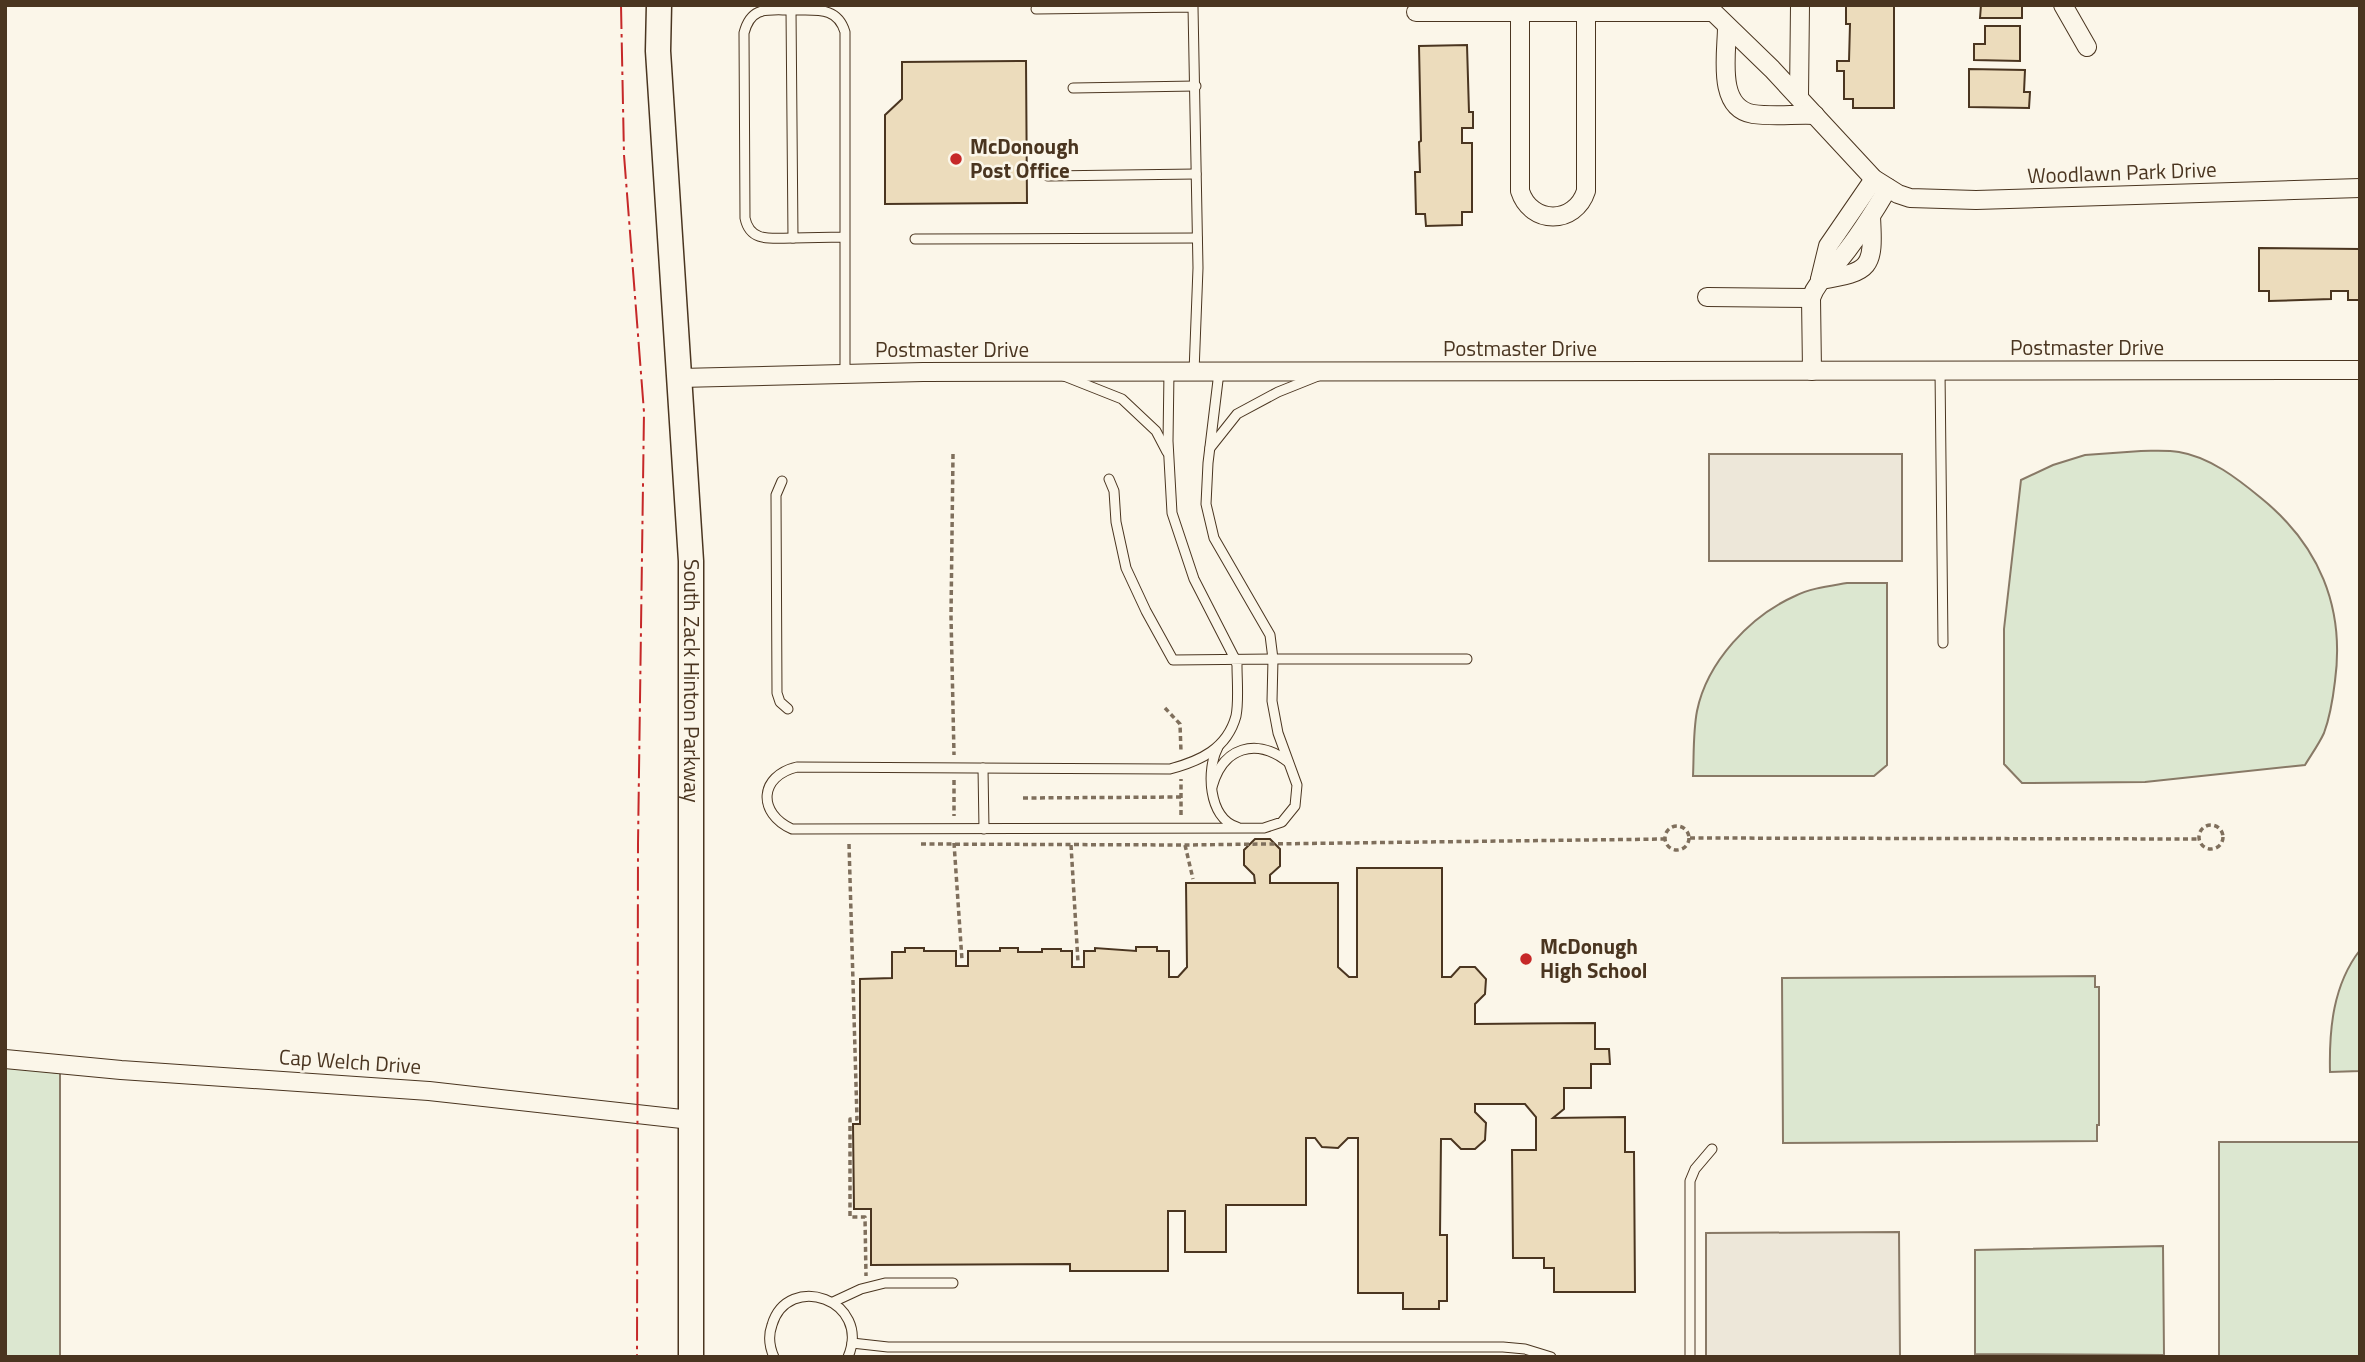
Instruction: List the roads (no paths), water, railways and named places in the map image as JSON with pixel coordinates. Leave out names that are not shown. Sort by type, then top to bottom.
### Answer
[{"type":"main road","name":"South Zack Hinton Parkway","points":[[659,5],[659,51],[691,561],[691,1357]]},
{"type":"street","points":[[1799,96],[1800,5]]},
{"type":"street","points":[[2063,5],[2087,47]]},
{"type":"street","name":"Woodlawn Park Drive","points":[[1416,12],[1709,9],[1799,96],[1881,183],[1910,198],[1938,200],[2360,188]]},
{"type":"street","points":[[1520,12],[1520,191],[1532,209],[1543,216],[1554,217],[1574,210],[1586,191],[1586,12]]},
{"type":"street","points":[[1727,27],[1727,86],[1736,105],[1753,114],[1815,115]]},
{"type":"street","points":[[1820,280],[1840,259],[1871,217],[1881,183]]},
{"type":"street","points":[[1812,371],[1811,298],[1820,280],[1828,246],[1881,183]]},
{"type":"street","points":[[1707,297],[1811,298]]},
{"type":"street","name":"Postmaster Drive","points":[[680,378],[1052,372],[2360,370]]},
{"type":"street","name":"Cap Welch Drive","points":[[5,1059],[134,1071],[429,1091],[691,1120]]},
{"type":"lane","points":[[1036,9],[1193,7],[1198,268],[1194,372]]},
{"type":"lane","points":[[844,237],[761,238],[753,235],[747,227],[744,33],[747,22],[754,14],[764,10],[822,10],[836,15],[845,32],[845,374]]},
{"type":"lane","points":[[791,10],[793,238]]},
{"type":"lane","points":[[1073,88],[1196,86]]},
{"type":"lane","points":[[1048,176],[1196,174]]},
{"type":"lane","points":[[915,239],[1197,238]]},
{"type":"lane","points":[[1940,371],[1943,643]]},
{"type":"lane","points":[[1052,372],[1122,398],[1156,431],[1169,454]]},
{"type":"lane","points":[[1169,372],[1172,513],[1194,579],[1237,665],[1236,716],[1214,757],[1212,787],[1216,805],[1223,815],[1231,825],[1243,828]]},
{"type":"lane","points":[[1219,372],[1209,450],[1206,504],[1214,538],[1270,635],[1273,659],[1272,701],[1278,733],[1290,763],[1297,785],[1295,806],[1282,822],[1264,828],[792,829],[779,823],[770,812],[768,797],[771,781],[782,771],[797,767],[1170,769],[1240,750],[1258,748],[1270,750],[1290,763]]},
{"type":"lane","points":[[1209,450],[1237,414],[1278,392],[1327,372]]},
{"type":"lane","points":[[1110,479],[1126,568],[1173,660],[1467,659]]},
{"type":"lane","points":[[782,481],[776,495],[777,693],[780,702],[788,709]]},
{"type":"lane","points":[[1200,760],[1219,745]]},
{"type":"lane","points":[[1212,787],[1221,765],[1240,750]]},
{"type":"lane","points":[[983,768],[984,829]]},
{"type":"lane","points":[[1690,1357],[1690,1181],[1695,1169],[1712,1149]]},
{"type":"lane","points":[[833,1302],[866,1287],[886,1283],[953,1283]]},
{"type":"lane","points":[[774,1357],[770,1343],[771,1328],[782,1308],[803,1297],[819,1297],[833,1302],[849,1320],[852,1343],[848,1357]]},
{"type":"lane","points":[[852,1343],[888,1347],[1503,1347],[1525,1349],[1551,1357]]},
{"type":"place","name":"McDonough Post Office","points":[[956,159]]},
{"type":"place","name":"McDonugh High School","points":[[1526,959]]}]
